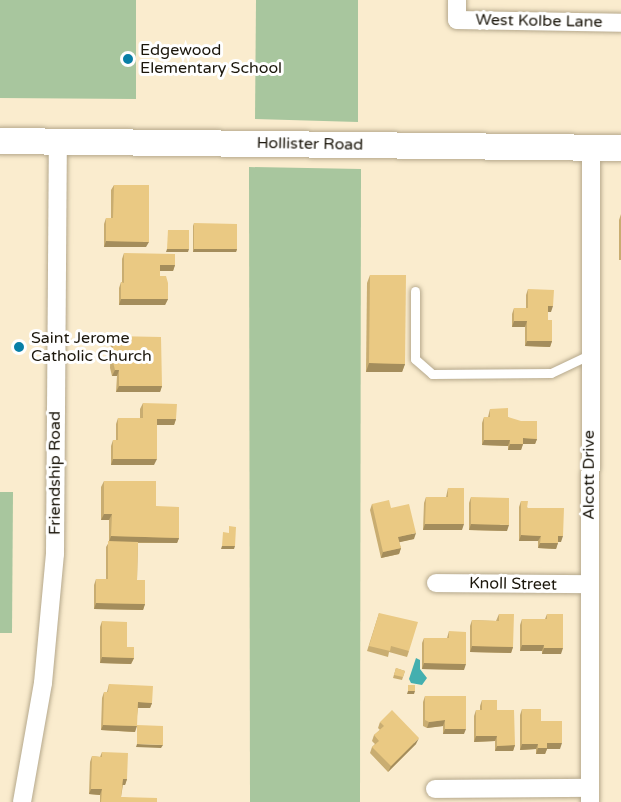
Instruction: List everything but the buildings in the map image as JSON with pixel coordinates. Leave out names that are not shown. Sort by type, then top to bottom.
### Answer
[{"type":"street","name":"West Kolbe Lane","points":[[457,0],[457,20],[621,23]]},
{"type":"street","name":"Hollister Road","points":[[0,141],[621,148]]},
{"type":"street","name":"Friendship Road","points":[[22,802],[43,683],[55,554],[58,142]]},
{"type":"street","name":"Alcott Drive","points":[[590,795],[591,147]]},
{"type":"street","name":"Knoll Street","points":[[436,583],[590,584]]},
{"type":"street","points":[[435,789],[590,795]]},
{"type":"lane","points":[[415,291],[415,359],[432,374],[551,373],[590,355]]},
{"type":"green space","points":[[0,0],[136,0],[136,99],[0,98]]},
{"type":"green space","points":[[256,0],[358,0],[358,122],[255,119]]},
{"type":"green space","points":[[249,167],[361,169],[360,802],[250,802]]},
{"type":"green space","points":[[0,492],[13,492],[12,633],[0,633]]},
{"type":"water","points":[[416,658],[420,660],[420,669],[427,678],[422,685],[411,683],[409,679]]},
{"type":"place","name":"Edgewood Elementary School","points":[[128,59]]},
{"type":"place","name":"Saint Jerome Catholic Church","points":[[19,347]]}]
